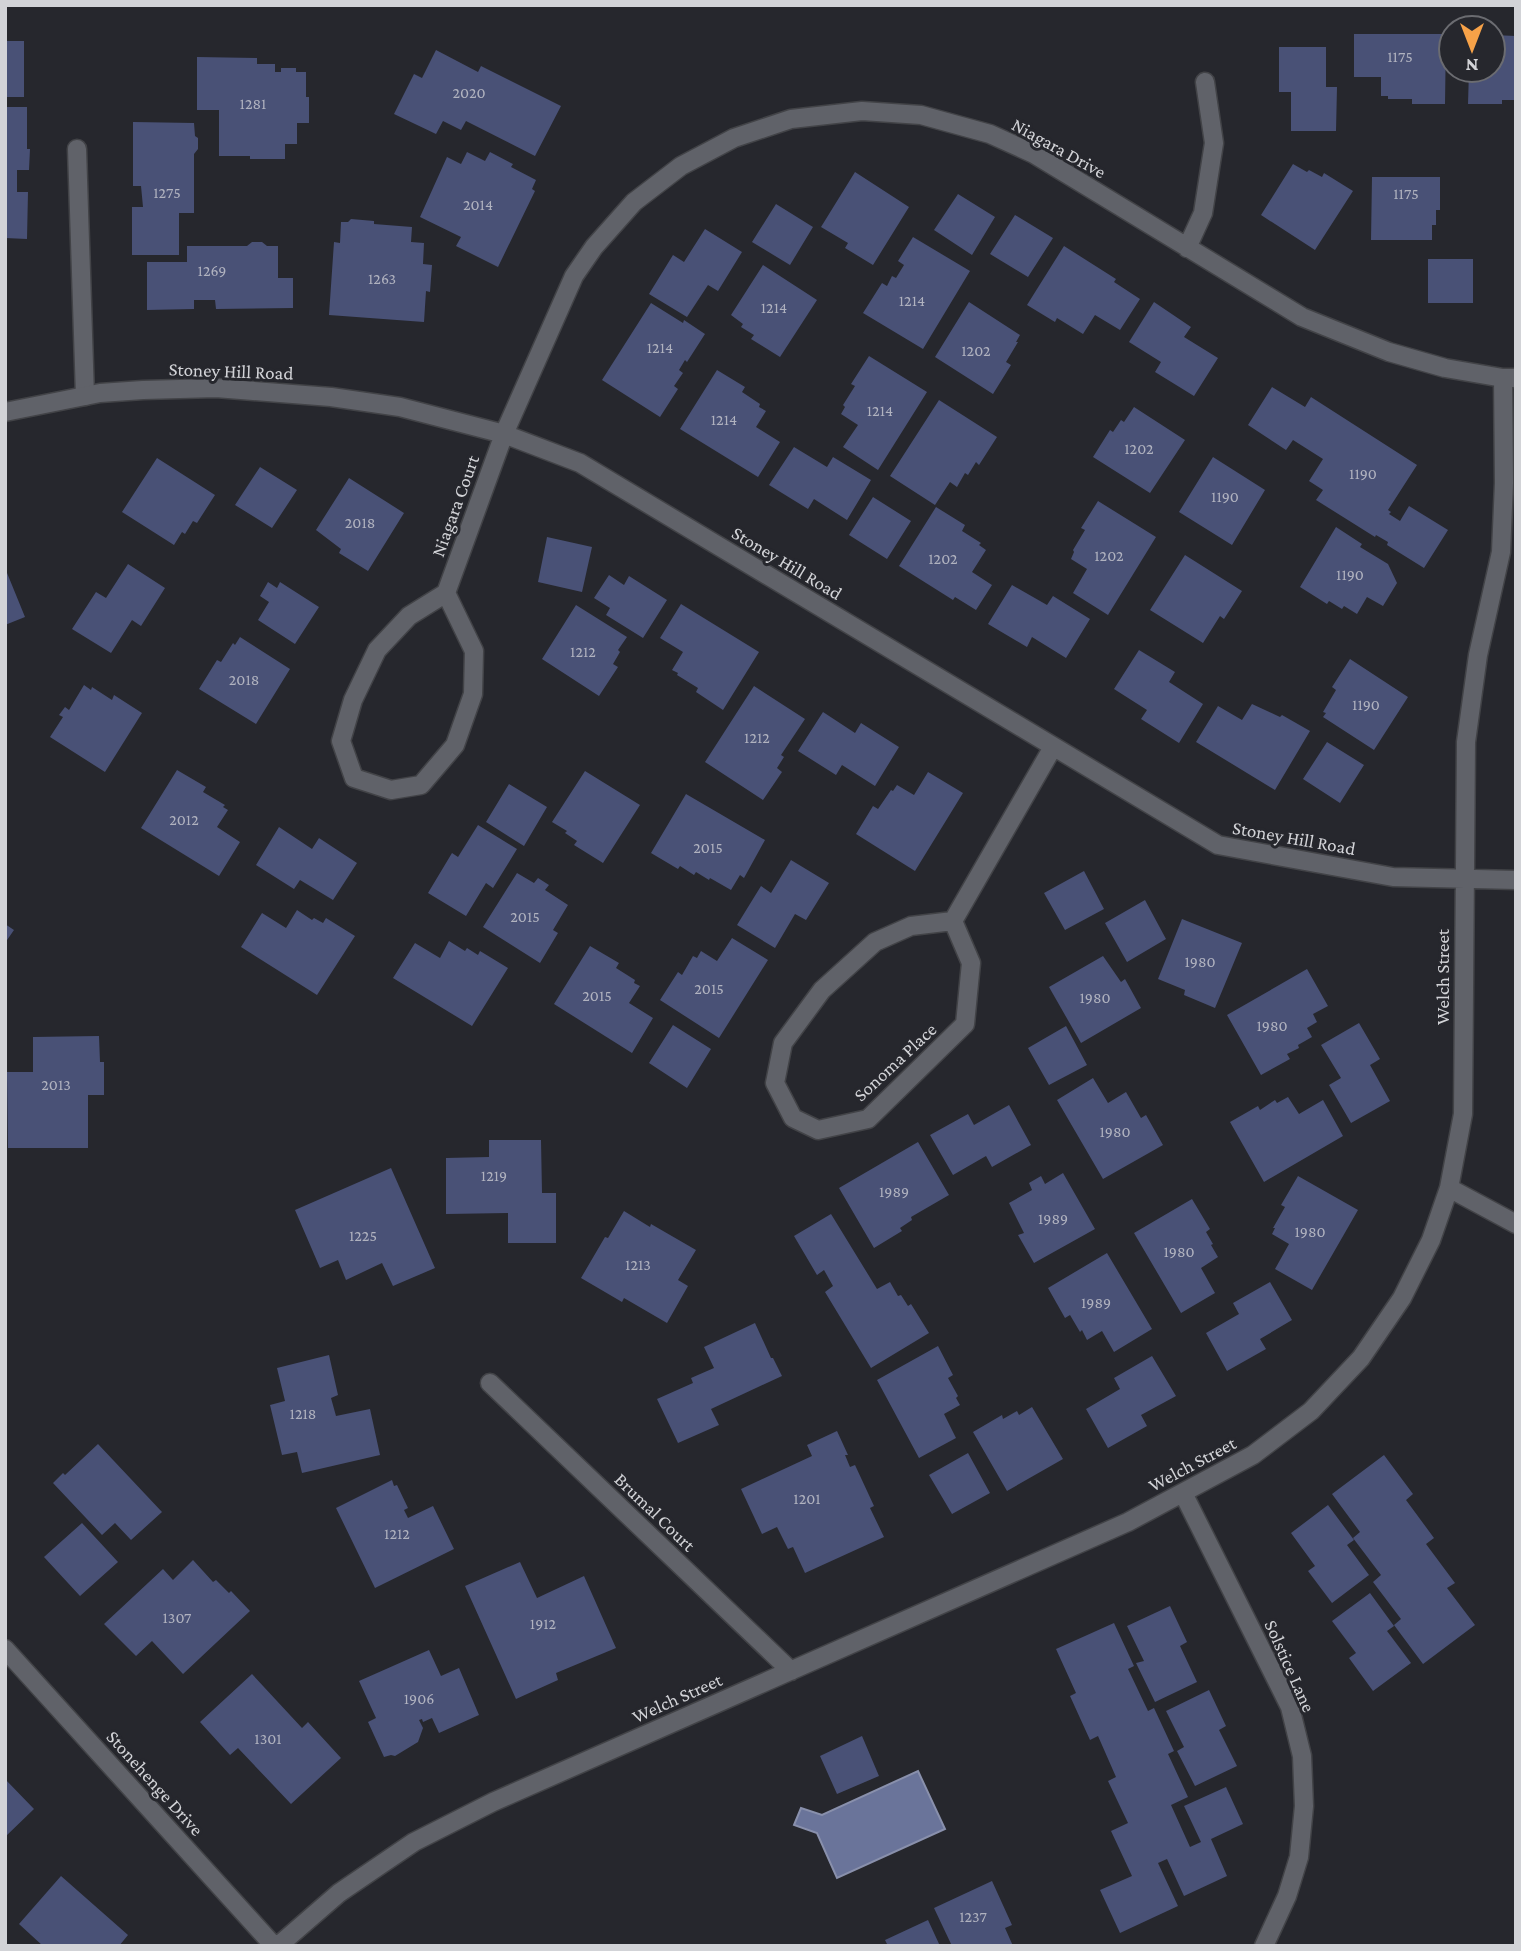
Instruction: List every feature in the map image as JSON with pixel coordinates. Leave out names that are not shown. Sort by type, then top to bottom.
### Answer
[{"type":"street","points":[[1187,248],[1203,213],[1214,143],[1205,82]]},
{"type":"street","name":"Niagara Drive","points":[[504,434],[574,276],[594,247],[634,202],[681,166],[734,138],[791,120],[862,111],[921,115],[990,134],[1034,155],[1302,317],[1376,347],[1445,368],[1509,378]]},
{"type":"street","points":[[77,149],[85,396]]},
{"type":"street","name":"Welch Street","points":[[276,1946],[339,1894],[414,1842],[493,1802],[1128,1522],[1183,1493],[1263,1448],[1311,1411],[1362,1358],[1402,1298],[1431,1240],[1449,1188],[1463,1114],[1466,742],[1478,655],[1508,552],[1504,483],[1509,378]]},
{"type":"street","name":"Stoney Hill Road","points":[[5,412],[85,396],[143,390],[216,388],[331,397],[400,407],[504,434],[580,463],[1218,845],[1392,877],[1516,880]]},
{"type":"street","name":"Niagara Court","points":[[446,593],[504,434]]},
{"type":"street","points":[[446,593],[474,651],[473,694],[455,745],[421,785],[390,790],[354,778],[341,741],[353,700],[377,650],[409,616],[446,593]]},
{"type":"street","points":[[953,921],[1053,747]]},
{"type":"street","name":"Sonoma Place","points":[[953,921],[971,962],[965,1024],[868,1119],[818,1130],[793,1118],[775,1083],[783,1042],[822,990],[875,942],[911,926],[953,921]]},
{"type":"street","points":[[1449,1188],[1516,1224]]},
{"type":"street","name":"Brumal Court","points":[[490,1383],[791,1671]]},
{"type":"street","name":"Solstice Lane","points":[[1183,1493],[1290,1707],[1301,1756],[1304,1806],[1299,1857],[1287,1896],[1264,1946]]},
{"type":"street","name":"Stonehenge Drive","points":[[5,1649],[276,1946]]},
{"type":"water","points":[[918,1771],[945,1829],[837,1878],[817,1833],[794,1825],[801,1808],[822,1815]]},
{"type":"building","points":[[1354,34],[1437,34],[1437,84],[1445,84],[1445,104],[1412,104],[1412,99],[1388,99],[1388,96],[1381,96],[1381,77],[1354,77]]},
{"type":"building","points":[[1507,36],[1516,36],[1514,100],[1502,100],[1502,104],[1468,104],[1469,84],[1507,84]]},
{"type":"building","points":[[5,41],[24,41],[24,97],[5,97]]},
{"type":"building","points":[[1279,47],[1326,47],[1326,87],[1337,87],[1336,131],[1291,131],[1291,92],[1279,92]]},
{"type":"building","points":[[436,50],[478,72],[481,66],[561,106],[535,156],[466,121],[461,130],[443,121],[436,134],[394,114],[414,74],[422,78]]},
{"type":"building","points":[[197,57],[257,58],[257,64],[275,64],[275,72],[281,72],[281,68],[296,68],[296,72],[306,72],[309,123],[297,123],[297,144],[285,144],[285,159],[219,156],[219,110],[197,110]]},
{"type":"building","points":[[5,107],[27,107],[29,170],[17,170],[17,192],[28,192],[27,239],[5,238]]},
{"type":"building","points":[[133,122],[194,123],[198,149],[194,154],[194,213],[179,213],[179,255],[132,255],[132,207],[143,207],[141,186],[133,186]]},
{"type":"building","points":[[467,152],[485,161],[490,152],[536,180],[532,189],[535,191],[498,267],[456,246],[461,237],[420,217],[447,157],[461,164]]},
{"type":"building","points":[[1293,164],[1322,177],[1324,173],[1353,191],[1315,250],[1261,215]]},
{"type":"building","points":[[855,172],[909,207],[873,265],[845,248],[848,243],[821,227]]},
{"type":"building","points":[[1372,177],[1440,177],[1440,210],[1436,210],[1436,225],[1432,225],[1432,240],[1371,240]]},
{"type":"building","points":[[958,194],[995,217],[972,255],[934,230]]},
{"type":"building","points":[[776,204],[813,227],[790,265],[752,242]]},
{"type":"building","points":[[1015,215],[1053,238],[1028,277],[990,254]]},
{"type":"building","points":[[351,219],[412,227],[411,242],[424,243],[423,264],[432,265],[430,292],[426,291],[424,322],[329,315],[334,242],[340,243],[341,222]]},
{"type":"building","points":[[705,229],[742,252],[718,291],[708,285],[687,317],[649,294],[673,255],[684,262]]},
{"type":"building","points":[[913,237],[970,271],[923,349],[863,313],[882,283],[887,286],[892,276],[896,278],[904,265],[898,261]]},
{"type":"building","points":[[252,242],[278,246],[278,278],[293,278],[293,308],[216,309],[215,300],[194,300],[194,309],[147,310],[147,262],[187,262],[187,246],[247,246]]},
{"type":"building","points":[[1064,246],[1116,279],[1114,282],[1140,299],[1120,330],[1095,315],[1083,334],[1057,318],[1055,322],[1027,305]]},
{"type":"building","points":[[1428,259],[1473,259],[1473,303],[1428,303]]},
{"type":"building","points":[[763,265],[817,300],[780,357],[751,339],[754,335],[741,327],[743,324],[731,315]]},
{"type":"building","points":[[969,302],[1020,335],[1006,362],[1011,365],[993,394],[935,357]]},
{"type":"building","points":[[1154,302],[1191,327],[1184,337],[1218,358],[1194,396],[1155,372],[1161,362],[1129,342]]},
{"type":"building","points":[[651,303],[705,334],[679,370],[683,373],[674,386],[678,389],[660,417],[602,380]]},
{"type":"building","points":[[869,356],[927,392],[878,470],[843,447],[858,425],[841,414],[845,407],[843,405],[855,386],[851,384]]},
{"type":"building","points":[[717,370],[745,387],[742,392],[760,404],[759,407],[766,411],[756,427],[780,442],[758,477],[680,429]]},
{"type":"building","points":[[1272,387],[1305,407],[1311,397],[1417,465],[1388,510],[1391,512],[1389,514],[1400,521],[1409,506],[1448,530],[1424,568],[1387,545],[1388,542],[1376,535],[1375,537],[1316,500],[1323,490],[1309,481],[1323,459],[1293,440],[1286,450],[1248,425]]},
{"type":"building","points":[[939,400],[997,437],[979,465],[976,462],[968,475],[965,473],[957,487],[950,482],[935,505],[890,476]]},
{"type":"building","points":[[1134,407],[1185,440],[1150,493],[1093,457],[1110,430],[1113,432],[1121,420],[1124,422]]},
{"type":"building","points":[[794,447],[827,467],[833,457],[871,480],[847,520],[814,499],[808,509],[769,485]]},
{"type":"building","points":[[1213,457],[1265,490],[1232,545],[1179,512]]},
{"type":"building","points":[[157,458],[215,495],[197,523],[193,521],[174,545],[122,512]]},
{"type":"building","points":[[260,467],[297,490],[272,528],[235,505]]},
{"type":"building","points":[[349,478],[404,513],[368,571],[339,553],[341,549],[316,530]]},
{"type":"building","points":[[873,497],[911,521],[887,559],[849,535]]},
{"type":"building","points":[[1098,501],[1156,537],[1108,615],[1073,593],[1087,569],[1071,559],[1073,550],[1085,530],[1081,528]]},
{"type":"building","points":[[936,507],[965,525],[962,531],[981,543],[979,545],[986,550],[972,572],[992,585],[976,610],[955,597],[953,600],[899,566]]},
{"type":"building","points":[[1336,527],[1362,544],[1360,547],[1388,564],[1397,583],[1383,606],[1367,597],[1357,614],[1329,601],[1327,604],[1300,587]]},
{"type":"building","points":[[547,537],[592,547],[582,592],[538,582]]},
{"type":"building","points":[[1185,555],[1242,591],[1224,619],[1220,616],[1203,643],[1150,610]]},
{"type":"building","points":[[128,564],[165,588],[141,626],[132,620],[111,653],[72,629],[96,592],[106,598]]},
{"type":"building","points":[[5,568],[25,617],[5,625]]},
{"type":"building","points":[[609,575],[624,585],[629,576],[667,600],[643,638],[606,615],[610,608],[594,598]]},
{"type":"building","points":[[268,582],[277,588],[280,582],[319,607],[295,644],[258,620],[269,602],[260,596]]},
{"type":"building","points":[[1012,585],[1047,605],[1053,596],[1090,619],[1066,658],[1032,637],[1027,647],[988,624]]},
{"type":"building","points":[[681,604],[759,652],[723,710],[696,692],[698,688],[672,670],[683,652],[660,638]]},
{"type":"building","points":[[576,605],[627,637],[613,664],[618,667],[599,696],[542,659]]},
{"type":"building","points":[[240,637],[290,669],[256,724],[199,689],[217,660],[221,662]]},
{"type":"building","points":[[1139,650],[1175,672],[1169,682],[1203,704],[1179,743],[1141,719],[1147,710],[1114,689]]},
{"type":"building","points":[[1350,659],[1408,697],[1374,750],[1323,717],[1326,713],[1323,712],[1336,690],[1332,687]]},
{"type":"building","points":[[84,685],[112,700],[114,695],[142,713],[105,772],[50,737],[63,717],[59,715],[65,707],[69,710]]},
{"type":"building","points":[[754,686],[805,719],[781,755],[784,757],[777,768],[782,772],[763,800],[705,762]]},
{"type":"building","points":[[1252,704],[1280,717],[1282,715],[1310,731],[1275,790],[1196,742],[1218,706],[1242,720]]},
{"type":"building","points":[[823,712],[855,733],[861,723],[899,747],[875,786],[842,765],[836,775],[798,751]]},
{"type":"building","points":[[1327,742],[1364,765],[1340,803],[1303,779]]},
{"type":"building","points":[[177,770],[206,787],[203,792],[225,805],[223,807],[228,810],[217,827],[240,842],[219,876],[141,828]]},
{"type":"building","points":[[585,771],[640,805],[603,863],[574,845],[577,841],[552,822]]},
{"type":"building","points":[[928,772],[963,793],[915,871],[856,834],[873,806],[878,809],[891,790],[897,785],[914,795]]},
{"type":"building","points":[[509,784],[547,807],[524,846],[486,822]]},
{"type":"building","points":[[686,794],[765,840],[744,878],[740,875],[731,890],[696,872],[694,875],[680,866],[678,869],[651,853]]},
{"type":"building","points":[[478,825],[517,849],[493,888],[486,883],[466,916],[428,893],[452,853],[458,857]]},
{"type":"building","points":[[279,827],[312,849],[319,838],[357,863],[333,900],[300,880],[294,889],[256,865]]},
{"type":"building","points":[[791,860],[829,883],[806,920],[795,914],[775,948],[737,925],[761,886],[771,893]]},
{"type":"building","points":[[1084,871],[1104,909],[1065,930],[1044,893]]},
{"type":"building","points":[[517,873],[534,883],[538,878],[549,885],[545,890],[568,905],[553,930],[558,933],[540,963],[483,927]]},
{"type":"building","points":[[1145,900],[1166,939],[1127,962],[1105,923]]},
{"type":"building","points":[[297,910],[312,920],[314,918],[323,923],[326,918],[355,936],[317,995],[241,947],[262,913],[286,928]]},
{"type":"building","points":[[1182,919],[1242,943],[1215,1008],[1184,995],[1185,990],[1158,979]]},
{"type":"building","points":[[5,924],[14,930],[5,943]]},
{"type":"building","points":[[732,938],[768,960],[719,1038],[660,1000],[678,972],[682,975],[693,956],[697,958],[701,951],[717,961]]},
{"type":"building","points":[[449,941],[465,951],[467,948],[478,955],[480,951],[508,968],[472,1026],[393,978],[415,943],[440,958]]},
{"type":"building","points":[[590,946],[619,963],[616,968],[635,980],[634,983],[640,986],[629,1003],[653,1018],[632,1053],[554,1004]]},
{"type":"building","points":[[1103,956],[1121,982],[1125,979],[1141,1008],[1081,1043],[1049,987]]},
{"type":"building","points":[[1307,969],[1328,1006],[1313,1014],[1317,1022],[1307,1028],[1312,1037],[1287,1054],[1290,1059],[1261,1075],[1227,1015]]},
{"type":"building","points":[[1359,1023],[1380,1059],[1370,1065],[1390,1101],[1351,1123],[1329,1085],[1341,1078],[1321,1045]]},
{"type":"building","points":[[673,1025],[711,1049],[687,1088],[649,1063]]},
{"type":"building","points":[[1066,1026],[1087,1065],[1049,1085],[1028,1048]]},
{"type":"building","points":[[99,1036],[100,1062],[104,1062],[104,1095],[88,1095],[88,1148],[8,1148],[7,1072],[33,1072],[33,1037]]},
{"type":"building","points":[[1093,1078],[1108,1103],[1126,1092],[1141,1118],[1146,1115],[1163,1145],[1103,1179],[1057,1100]]},
{"type":"building","points":[[1288,1097],[1299,1114],[1323,1100],[1343,1136],[1264,1182],[1230,1122],[1258,1106],[1260,1110],[1275,1100],[1277,1103]]},
{"type":"building","points":[[1009,1105],[1031,1145],[992,1167],[986,1156],[953,1175],[930,1135],[968,1114],[974,1125]]},
{"type":"building","points":[[489,1140],[541,1140],[542,1193],[556,1193],[556,1243],[508,1243],[508,1213],[446,1214],[446,1158],[489,1157]]},
{"type":"building","points":[[918,1142],[949,1195],[911,1217],[912,1220],[900,1228],[902,1231],[874,1248],[839,1188]]},
{"type":"building","points":[[391,1168],[435,1268],[393,1286],[382,1263],[346,1280],[338,1260],[320,1268],[295,1210]]},
{"type":"building","points":[[1063,1173],[1095,1229],[1034,1263],[1018,1235],[1024,1233],[1009,1203],[1032,1190],[1029,1183],[1041,1176],[1045,1184]]},
{"type":"building","points":[[1298,1176],[1358,1210],[1312,1290],[1275,1269],[1289,1244],[1272,1234],[1273,1228],[1285,1207],[1281,1205]]},
{"type":"building","points":[[1192,1199],[1210,1229],[1206,1232],[1218,1257],[1201,1268],[1215,1293],[1181,1313],[1134,1233]]},
{"type":"building","points":[[624,1211],[696,1250],[678,1280],[688,1286],[667,1323],[624,1298],[622,1302],[581,1278]]},
{"type":"building","points":[[831,1214],[877,1289],[890,1282],[898,1296],[901,1295],[908,1306],[911,1304],[929,1333],[871,1368],[825,1292],[833,1286],[824,1270],[817,1275],[794,1236]]},
{"type":"building","points":[[1107,1253],[1152,1329],[1114,1352],[1102,1331],[1087,1340],[1070,1315],[1065,1318],[1048,1288]]},
{"type":"building","points":[[1270,1282],[1292,1320],[1260,1339],[1266,1349],[1227,1371],[1206,1333],[1239,1314],[1233,1303]]},
{"type":"building","points":[[755,1323],[782,1376],[711,1409],[719,1425],[678,1443],[657,1399],[693,1383],[691,1378],[714,1368],[704,1347]]},
{"type":"building","points":[[938,1346],[953,1375],[948,1378],[960,1405],[944,1414],[956,1438],[919,1458],[877,1380]]},
{"type":"building","points":[[329,1355],[338,1395],[331,1398],[336,1416],[370,1409],[380,1455],[302,1473],[297,1452],[282,1455],[270,1405],[285,1401],[277,1368]]},
{"type":"building","points":[[1152,1356],[1176,1396],[1141,1415],[1147,1426],[1108,1448],[1086,1409],[1120,1389],[1114,1378]]},
{"type":"building","points":[[1032,1407],[1063,1459],[1007,1491],[973,1432],[1002,1415],[1003,1419],[1017,1411],[1019,1415]]},
{"type":"building","points":[[837,1431],[848,1455],[845,1455],[850,1467],[855,1465],[874,1506],[870,1508],[884,1537],[805,1573],[793,1547],[788,1549],[777,1527],[762,1534],[741,1489],[812,1456],[807,1445]]},
{"type":"building","points":[[98,1444],[162,1512],[131,1540],[115,1523],[102,1535],[53,1483]]},
{"type":"building","points":[[968,1453],[990,1493],[952,1514],[929,1475]]},
{"type":"building","points":[[1384,1455],[1413,1494],[1406,1500],[1434,1538],[1426,1544],[1455,1583],[1447,1588],[1475,1625],[1423,1664],[1394,1625],[1401,1619],[1373,1582],[1381,1575],[1353,1538],[1360,1532],[1332,1494]]},
{"type":"building","points":[[392,1480],[408,1508],[404,1510],[408,1518],[433,1506],[454,1549],[375,1588],[336,1508]]},
{"type":"building","points":[[1328,1505],[1354,1540],[1347,1545],[1369,1575],[1332,1603],[1308,1571],[1315,1566],[1291,1533]]},
{"type":"building","points":[[82,1523],[118,1562],[80,1596],[44,1557]]},
{"type":"building","points":[[193,1560],[213,1582],[216,1580],[229,1593],[231,1591],[250,1611],[183,1674],[152,1641],[136,1656],[104,1624],[163,1569],[173,1580]]},
{"type":"building","points":[[520,1562],[537,1598],[584,1576],[616,1648],[556,1673],[558,1680],[516,1699],[465,1586]]},
{"type":"building","points":[[1370,1593],[1394,1626],[1387,1631],[1411,1663],[1373,1691],[1349,1658],[1356,1653],[1332,1621]]},
{"type":"building","points":[[1170,1606],[1187,1642],[1180,1646],[1197,1682],[1155,1702],[1136,1663],[1144,1661],[1127,1626]]},
{"type":"building","points":[[1114,1623],[1134,1666],[1128,1669],[1148,1711],[1154,1708],[1174,1751],[1168,1754],[1188,1797],[1171,1805],[1190,1847],[1201,1842],[1184,1806],[1226,1787],[1243,1824],[1211,1839],[1227,1876],[1184,1896],[1167,1859],[1158,1863],[1178,1906],[1120,1933],[1100,1890],[1132,1876],[1111,1831],[1128,1823],[1108,1781],[1116,1777],[1098,1736],[1090,1740],[1070,1696],[1076,1693],[1056,1649]]},
{"type":"building","points":[[429,1650],[441,1676],[459,1668],[479,1715],[439,1733],[432,1718],[423,1722],[422,1719],[419,1720],[423,1728],[418,1742],[395,1756],[384,1757],[368,1722],[376,1718],[359,1681]]},
{"type":"building","points":[[252,1674],[302,1728],[308,1722],[341,1758],[291,1804],[238,1748],[230,1755],[200,1722]]},
{"type":"building","points":[[1209,1690],[1226,1726],[1219,1730],[1237,1766],[1195,1786],[1177,1751],[1184,1747],[1166,1711]]},
{"type":"building","points":[[862,1736],[879,1776],[837,1794],[820,1756]]},
{"type":"building","points":[[5,1779],[34,1809],[5,1837]]},
{"type":"building","points":[[61,1876],[128,1935],[119,1946],[43,1946],[19,1924]]},
{"type":"building","points":[[992,1881],[1012,1925],[1005,1928],[1013,1946],[952,1946],[934,1908]]},
{"type":"building","points":[[928,1920],[940,1946],[888,1946],[885,1940]]}]
